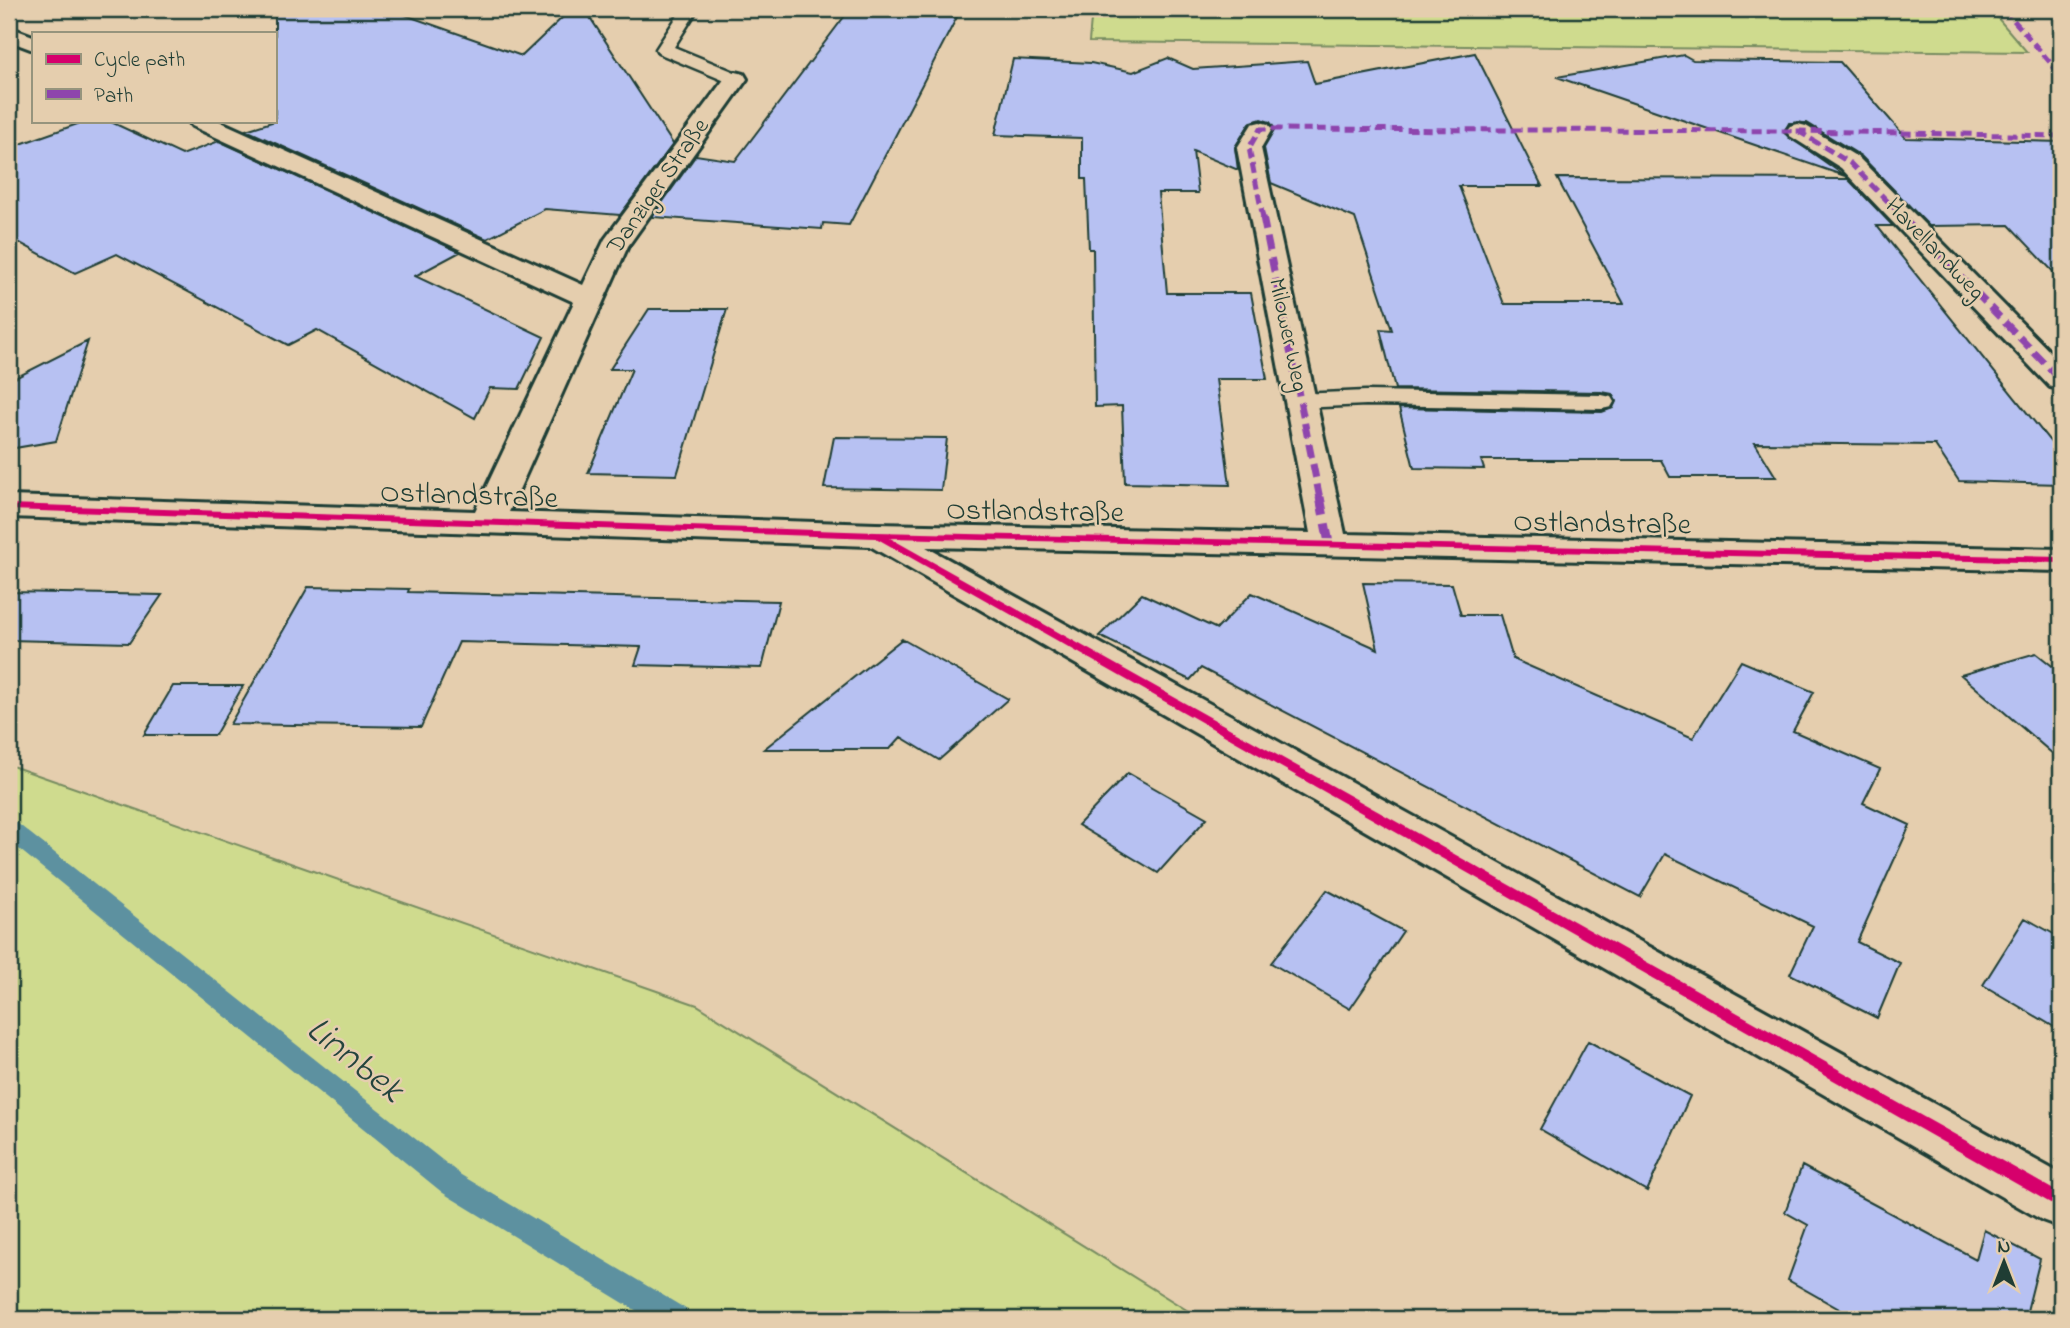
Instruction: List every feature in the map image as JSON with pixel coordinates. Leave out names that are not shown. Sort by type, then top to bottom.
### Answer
[{"type":"street","points":[[9,33],[32,44]]},
{"type":"street","name":"Danziger Straße","points":[[487,523],[615,245],[736,79]]},
{"type":"street","points":[[202,122],[590,299]]},
{"type":"street","name":"Milower Weg","points":[[1260,129],[1249,148],[1329,543]]},
{"type":"street","name":"Havellandweg","points":[[1798,131],[1850,163],[2061,380]]},
{"type":"street","name":"Ostlandstraße","points":[[9,507],[876,535],[2061,560]]},
{"type":"street","points":[[876,535],[2061,1202]]},
{"type":"lane","points":[[690,9],[664,49],[736,79]]},
{"type":"lane","points":[[1300,401],[1366,398],[1602,402]]},
{"type":"green space","points":[[1092,9],[1990,9],[2027,52],[1089,42]]},
{"type":"green space","points":[[9,765],[697,1005],[1201,1319],[9,1319]]},
{"type":"building","points":[[275,9],[388,9],[522,56],[565,15],[589,16],[673,144],[620,215],[545,209],[487,239],[246,130],[276,122]]},
{"type":"building","points":[[847,13],[957,17],[849,225],[823,223],[822,229],[652,217],[696,155],[735,161]]},
{"type":"building","points":[[1475,53],[1542,186],[1459,186],[1504,304],[1624,304],[1557,178],[1848,179],[1893,226],[1877,226],[2061,455],[2061,484],[1959,481],[1935,445],[1755,443],[1776,477],[1670,477],[1661,460],[1481,460],[1484,469],[1414,468],[1399,408],[1602,412],[1613,408],[1616,401],[1612,394],[1602,392],[1395,389],[1380,329],[1392,330],[1355,218],[1271,183],[1264,148],[1275,129],[1270,122],[1261,119],[1250,123],[1235,147],[1238,170],[1193,151],[1198,193],[1158,193],[1167,293],[1251,293],[1267,379],[1216,379],[1230,485],[1125,483],[1122,406],[1095,407],[1093,249],[1089,249],[1086,179],[1082,179],[1082,138],[995,135],[1013,59],[1091,63],[1133,72],[1168,58],[1193,69],[1307,61],[1315,84]]},
{"type":"building","points":[[1684,55],[1693,60],[1840,62],[1906,138],[2061,142],[2061,280],[2009,225],[1929,226],[1861,156],[1807,123],[1789,123],[1784,133],[1845,176],[1557,77]]},
{"type":"building","points":[[83,122],[111,122],[182,155],[219,141],[460,252],[415,276],[544,337],[519,389],[490,388],[475,418],[317,330],[288,345],[117,254],[75,273],[9,237],[9,148]]},
{"type":"building","points":[[649,309],[727,309],[677,475],[588,473],[632,369],[610,369]]},
{"type":"building","points":[[88,341],[56,441],[9,449],[9,381]]},
{"type":"building","points":[[834,437],[947,438],[941,490],[824,488]]},
{"type":"building","points":[[1363,583],[1452,584],[1461,615],[1500,615],[1513,659],[1693,738],[1741,661],[1814,692],[1793,731],[1880,769],[1863,803],[1910,825],[1857,942],[1900,963],[1877,1018],[1790,974],[1813,926],[1665,854],[1640,897],[1201,668],[1190,680],[1099,636],[1142,594],[1217,629],[1252,593],[1378,649]]},
{"type":"building","points":[[308,587],[779,601],[762,668],[635,665],[641,647],[459,642],[421,727],[230,724]]},
{"type":"building","points":[[9,592],[162,595],[129,643],[9,640]]},
{"type":"building","points":[[902,639],[1008,699],[939,760],[901,737],[890,749],[764,749]]},
{"type":"building","points":[[2036,653],[2061,673],[2061,761],[1961,675]]},
{"type":"building","points":[[173,686],[243,686],[215,735],[144,735]]},
{"type":"building","points":[[1128,773],[1207,818],[1158,873],[1078,825]]},
{"type":"building","points":[[1327,890],[1403,931],[1350,1009],[1271,963]]},
{"type":"building","points":[[2025,918],[2061,938],[2061,1031],[1983,985]]},
{"type":"building","points":[[1588,1041],[1690,1096],[1647,1191],[1540,1129]]},
{"type":"building","points":[[1802,1166],[1976,1259],[1984,1230],[2040,1259],[2025,1319],[1857,1319],[1788,1280],[1808,1225],[1785,1212]]},
{"type":"waterway","name":"Linnbek","points":[[9,829],[452,1184],[676,1319]]},
{"type":"marked path","points":[[2004,9],[2061,75]]},
{"type":"marked path","points":[[1329,543],[1249,148],[1260,129],[1798,131],[2061,136]]},
{"type":"marked path","points":[[1798,131],[1850,163],[2061,380]]},
{"type":"cycle path","points":[[9,507],[876,535],[2061,560]]},
{"type":"cycle path","points":[[879,536],[2061,1202]]}]
